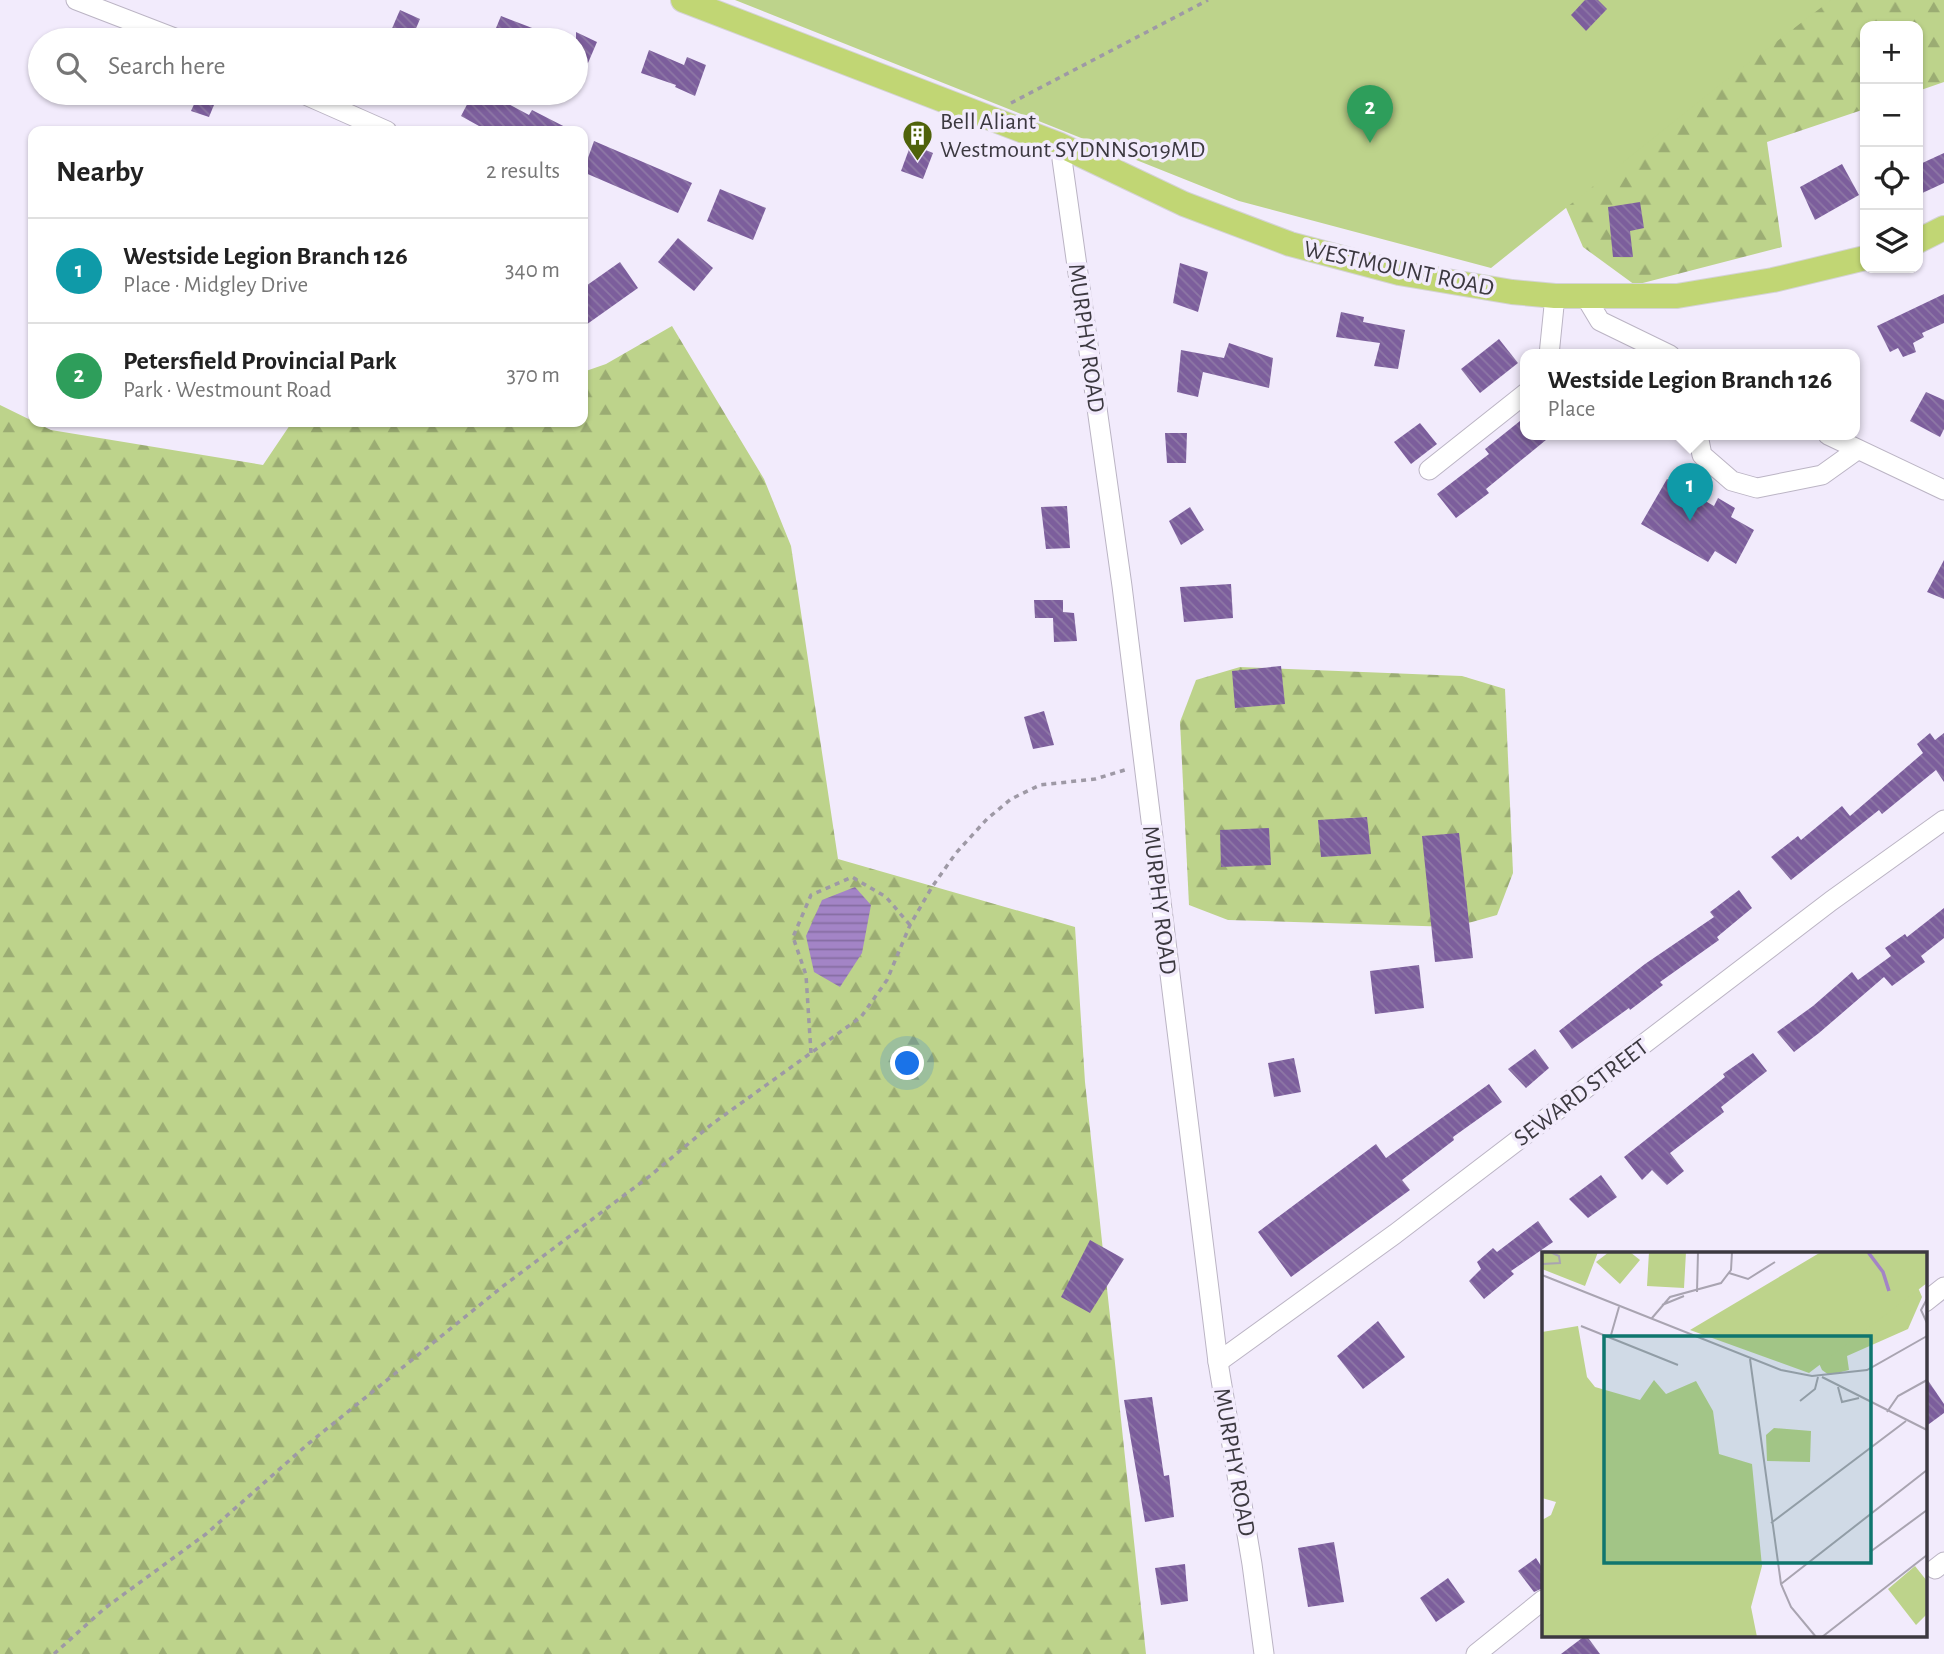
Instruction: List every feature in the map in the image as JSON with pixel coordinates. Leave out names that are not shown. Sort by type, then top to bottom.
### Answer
[{"type":"main road","name":"WESTMOUNT ROAD","points":[[683,0],[1060,145],[1184,204],[1290,244],[1399,273],[1512,292],[1555,296],[1677,296],[1773,280],[1860,259]]},
{"type":"main road","points":[[1923,238],[1944,228]]},
{"type":"street","points":[[76,0],[149,28]]},
{"type":"street","points":[[328,105],[376,126]]},
{"type":"street","name":"MURPHY ROAD","points":[[1060,145],[1122,586],[1218,1362],[1252,1564],[1264,1654]]},
{"type":"street","points":[[1550,349],[1555,296]]},
{"type":"street","points":[[1585,296],[1600,321],[1658,349]]},
{"type":"street","points":[[1429,470],[1520,397]]},
{"type":"street","points":[[1699,440],[1702,455],[1732,481],[1757,488],[1822,475],[1857,450]]},
{"type":"street","points":[[1838,440],[1944,490]]},
{"type":"street","name":"SEWARD STREET","points":[[1218,1362],[1395,1234],[1831,901],[1944,820]]},
{"type":"street","points":[[1926,1301],[1944,1287]]},
{"type":"street","points":[[1476,1654],[1542,1601]]},
{"type":"path","points":[[984,116],[1208,0]]},
{"type":"path","points":[[54,1654],[106,1608],[206,1534],[309,1444],[502,1287],[651,1175],[712,1124],[862,1017],[887,980],[910,925],[932,887],[956,853],[987,819],[1011,799],[1040,785],[1095,779],[1143,765]]},
{"type":"path","points":[[811,1055],[806,975],[793,937],[811,895],[852,877],[886,897],[910,925]]},
{"type":"green space","points":[[735,0],[1831,0],[1721,84],[1491,268],[1239,201]]},
{"type":"green space","points":[[1701,0],[1944,0],[1944,82],[1923,89],[1923,21],[1860,21],[1860,111],[1767,142],[1782,247],[1635,285],[1583,247],[1518,97]]},
{"type":"green space","points":[[672,326],[764,479],[791,546],[838,859],[1075,927],[1085,1082],[1146,1654],[0,1654],[0,405],[28,419],[28,427],[45,427],[263,465],[289,427],[588,427],[588,370],[606,364]]},
{"type":"green space","points":[[1240,667],[1462,676],[1505,689],[1513,873],[1497,915],[1454,927],[1228,920],[1189,905],[1180,722],[1196,680]]},
{"type":"shaded area","points":[[855,887],[871,905],[862,953],[840,987],[814,972],[806,936],[822,900]]},
{"type":"building","points":[[1585,0],[1598,0],[1607,9],[1586,31],[1571,15]]},
{"type":"building","points":[[400,10],[420,19],[416,28],[392,28]]},
{"type":"building","points":[[501,16],[532,28],[496,28]]},
{"type":"building","points":[[588,38],[597,42],[588,63]]},
{"type":"building","points":[[649,50],[684,65],[687,57],[706,65],[695,96],[675,87],[676,85],[641,73]]},
{"type":"building","points":[[194,105],[214,105],[209,117],[191,111]]},
{"type":"building","points":[[467,105],[510,105],[529,115],[532,110],[563,126],[479,126],[461,116]]},
{"type":"building","points":[[594,141],[692,183],[678,213],[588,174],[588,158]]},
{"type":"building","name":"Bell Aliant Westmount SYDNNS019MD","points":[[911,144],[933,153],[923,179],[901,171]]},
{"type":"building","points":[[1944,153],[1944,183],[1923,193],[1923,163]]},
{"type":"building","points":[[1842,164],[1859,195],[1815,220],[1800,187]]},
{"type":"building","points":[[720,189],[766,208],[753,240],[707,221]]},
{"type":"building","points":[[1640,202],[1644,228],[1630,231],[1633,257],[1613,257],[1608,207]]},
{"type":"building","points":[[678,238],[713,268],[694,291],[658,262]]},
{"type":"building","points":[[620,262],[638,288],[588,323],[588,284]]},
{"type":"building","points":[[1180,263],[1208,272],[1198,312],[1173,303]]},
{"type":"building","points":[[1944,294],[1944,323],[1922,333],[1924,337],[1913,343],[1916,352],[1903,357],[1898,348],[1890,352],[1877,326]]},
{"type":"building","points":[[1341,312],[1364,317],[1363,322],[1405,330],[1398,369],[1374,366],[1380,343],[1336,337]]},
{"type":"building","points":[[1499,339],[1518,363],[1480,393],[1461,369]]},
{"type":"building","points":[[1229,343],[1273,358],[1269,388],[1203,372],[1198,397],[1177,392],[1181,350],[1224,358]]},
{"type":"building","points":[[1926,392],[1944,400],[1944,429],[1940,437],[1910,421]]},
{"type":"building","points":[[1520,421],[1520,440],[1546,440],[1486,489],[1489,493],[1456,518],[1437,494],[1489,454],[1485,449]]},
{"type":"building","points":[[1420,423],[1437,444],[1411,464],[1394,442]]},
{"type":"building","points":[[1165,433],[1187,433],[1186,463],[1167,463]]},
{"type":"building","points":[[1667,479],[1714,506],[1718,498],[1735,508],[1731,517],[1754,530],[1736,564],[1715,551],[1708,562],[1641,524]]},
{"type":"building","points":[[1067,506],[1070,548],[1046,549],[1041,507]]},
{"type":"building","points":[[1190,507],[1204,530],[1181,545],[1169,521]]},
{"type":"building","points":[[1944,560],[1944,599],[1927,592]]},
{"type":"building","points":[[1231,584],[1233,618],[1184,622],[1180,587]]},
{"type":"building","points":[[1034,600],[1063,600],[1063,612],[1074,613],[1077,641],[1054,642],[1053,618],[1035,618]]},
{"type":"building","points":[[1281,666],[1285,704],[1235,708],[1232,671]]},
{"type":"building","points":[[1044,711],[1054,745],[1033,749],[1024,717]]},
{"type":"building","points":[[1930,733],[1935,740],[1944,733],[1944,782],[1936,770],[1882,814],[1879,810],[1791,880],[1771,857],[1798,836],[1801,840],[1842,806],[1850,816],[1923,753],[1917,744]]},
{"type":"building","points":[[1367,817],[1371,854],[1321,857],[1318,820]]},
{"type":"building","points":[[1269,828],[1271,865],[1221,867],[1220,830]]},
{"type":"building","points":[[1459,833],[1473,958],[1435,962],[1422,836]]},
{"type":"building","points":[[1739,890],[1752,908],[1717,937],[1719,940],[1660,982],[1663,985],[1630,1010],[1629,1008],[1572,1049],[1559,1031],[1645,964],[1714,917],[1710,912]]},
{"type":"building","points":[[1944,908],[1944,938],[1921,956],[1925,962],[1892,986],[1884,977],[1794,1052],[1777,1032],[1813,1006],[1852,972],[1858,980],[1891,956],[1885,948],[1905,934],[1907,937]]},
{"type":"building","points":[[1419,965],[1424,1008],[1375,1014],[1370,971]]},
{"type":"building","points":[[1535,1049],[1549,1068],[1526,1088],[1508,1069]]},
{"type":"building","points":[[1753,1053],[1767,1071],[1721,1107],[1724,1112],[1670,1153],[1684,1171],[1667,1185],[1652,1170],[1642,1180],[1624,1157],[1725,1077],[1723,1074]]},
{"type":"building","points":[[1294,1058],[1301,1092],[1274,1097],[1268,1063]]},
{"type":"building","points":[[1489,1084],[1502,1102],[1453,1137],[1454,1140],[1402,1180],[1410,1190],[1291,1277],[1258,1232],[1376,1144],[1386,1158]]},
{"type":"building","points":[[1601,1175],[1617,1197],[1588,1218],[1569,1199]]},
{"type":"building","points":[[1538,1221],[1553,1242],[1511,1271],[1514,1274],[1484,1299],[1469,1281],[1481,1269],[1477,1262],[1493,1248],[1497,1252]]},
{"type":"building","points":[[1090,1240],[1124,1259],[1090,1313],[1061,1297]]},
{"type":"building","points":[[1378,1321],[1405,1357],[1363,1389],[1337,1356]]},
{"type":"building","points":[[1926,1377],[1944,1404],[1944,1413],[1926,1426]]},
{"type":"building","points":[[1152,1397],[1164,1476],[1169,1475],[1174,1517],[1145,1522],[1124,1400]]},
{"type":"building","points":[[1334,1542],[1344,1602],[1308,1607],[1298,1548]]},
{"type":"building","points":[[1536,1558],[1542,1567],[1542,1588],[1534,1592],[1518,1571]]},
{"type":"building","points":[[1185,1564],[1188,1601],[1161,1605],[1155,1568]]},
{"type":"building","points":[[1448,1578],[1465,1602],[1436,1622],[1420,1598]]},
{"type":"building","points":[[1587,1636],[1600,1654],[1561,1654]]},
{"type":"place","name":"Petersfield Provincial Park","points":[[1370,143]]},
{"type":"place","name":"Bell Aliant Westmount SYDNNS019MD","points":[[917,162]]},
{"type":"place","name":"Westside Legion Branch 126","points":[[1690,521]]}]
